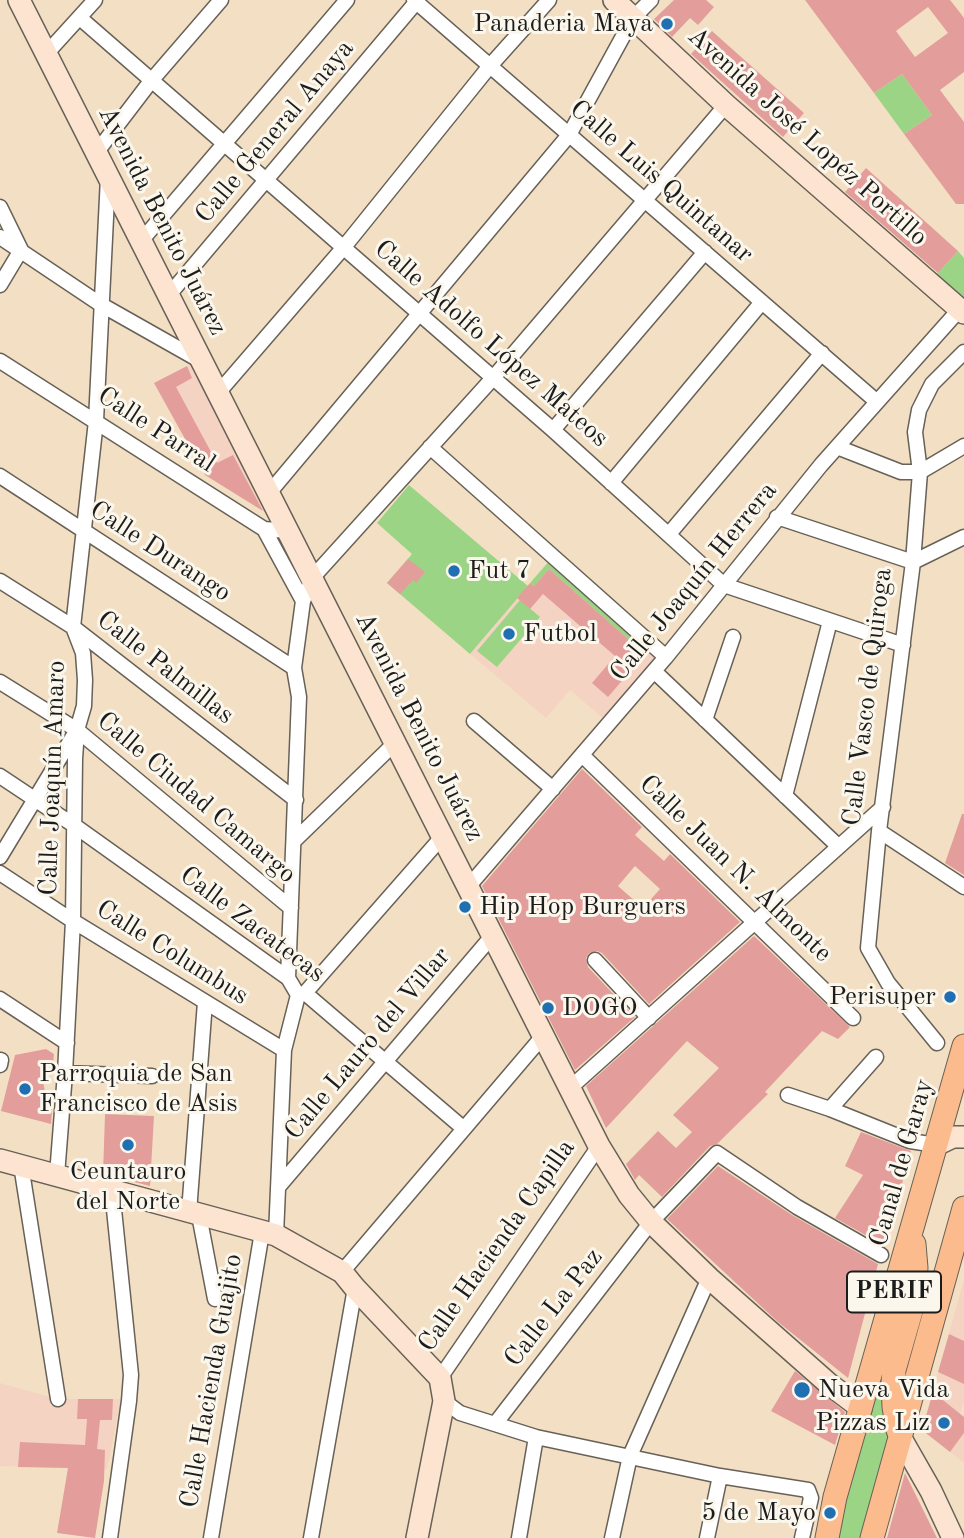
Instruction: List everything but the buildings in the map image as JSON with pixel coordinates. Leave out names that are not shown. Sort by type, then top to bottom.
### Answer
[{"type":"main road","name":"Canal de Garay","points":[[827,1538],[835,1497],[964,1046]]},
{"type":"main road","name":"PERIF","points":[[872,1538],[964,1208]]},
{"type":"main road","points":[[900,1435],[894,1407],[893,1382],[914,1295],[916,1252],[910,1234]]},
{"type":"street","name":"Avenida Benito Juárez","points":[[19,0],[313,577],[542,1036],[629,1195],[651,1222],[709,1278],[829,1384],[861,1408]]},
{"type":"street","points":[[46,54],[95,0]]},
{"type":"street","points":[[96,153],[151,81],[221,0]]},
{"type":"street","points":[[141,241],[347,0]]},
{"type":"street","points":[[218,393],[344,247],[489,67],[549,0]]},
{"type":"street","name":"Avenida José Lopéz Portillo","points":[[614,0],[726,105],[962,311]]},
{"type":"street","points":[[269,493],[569,135],[632,18],[651,0]]},
{"type":"street","name":"Calle Luis Quintanar","points":[[416,1],[876,401]]},
{"type":"street","name":"Calle General Anaya","points":[[168,296],[416,1]]},
{"type":"street","name":"Calle Adolfo López Mateos","points":[[80,18],[553,430],[723,585],[903,645]]},
{"type":"street","points":[[288,978],[299,697],[294,668],[303,601],[313,577],[493,378],[726,105]]},
{"type":"street","name":"Calle Joaquín Amaro","points":[[57,1175],[74,921],[77,730],[84,706],[85,680],[83,653],[73,627],[96,421],[108,176]]},
{"type":"street","points":[[0,206],[21,250]]},
{"type":"street","points":[[0,237],[100,304],[201,360]]},
{"type":"street","points":[[0,285],[21,250]]},
{"type":"street","points":[[553,430],[705,253]]},
{"type":"street","points":[[611,483],[762,302]]},
{"type":"street","name":"Calle Joaquín Herrera","points":[[468,887],[666,657],[778,517],[876,401],[962,311]]},
{"type":"street","name":"Calle Vasco de Quiroga","points":[[937,1043],[888,983],[868,948],[879,831],[914,562],[920,472],[915,432],[919,410],[932,384],[964,352]]},
{"type":"street","points":[[669,534],[822,353]]},
{"type":"street","name":"Calle Parral","points":[[0,361],[264,529]]},
{"type":"street","points":[[837,447],[901,472],[920,472],[964,446]]},
{"type":"street","points":[[430,447],[666,657]]},
{"type":"street","name":"Calle Durango","points":[[0,476],[294,668]]},
{"type":"street","points":[[778,517],[914,562],[964,537]]},
{"type":"street","points":[[264,529],[288,530]]},
{"type":"street","points":[[264,529],[303,601]]},
{"type":"street","name":"Calle Palmillas","points":[[0,581],[73,627],[296,800]]},
{"type":"street","points":[[785,796],[830,621]]},
{"type":"street","points":[[705,720],[733,636]]},
{"type":"street","points":[[654,671],[838,846]]},
{"type":"street","name":"Calle Ciudad Camargo","points":[[0,682],[77,730],[290,908]]},
{"type":"street","points":[[474,721],[553,789]]},
{"type":"street","points":[[0,857],[77,730]]},
{"type":"street","points":[[295,840],[395,743]]},
{"type":"street","name":"Calle Juan N. Almonte","points":[[582,755],[853,1018]]},
{"type":"street","name":"Calle Zacatecas","points":[[0,776],[75,826],[288,978],[301,994],[463,1128]]},
{"type":"street","points":[[570,1088],[883,807]]},
{"type":"street","points":[[879,831],[964,887]]},
{"type":"street","points":[[301,994],[442,838]]},
{"type":"street","name":"Calle Columbus","points":[[0,873],[284,1050]]},
{"type":"street","name":"Calle Lauro del Villar","points":[[280,1185],[493,935]]},
{"type":"street","points":[[595,960],[649,1018]]},
{"type":"street","name":"Calle Hacienda Guajito","points":[[211,1538],[280,1185],[284,1050],[301,994]]},
{"type":"street","points":[[0,999],[67,1043]]},
{"type":"street","points":[[205,1002],[194,1214],[215,1299]]},
{"type":"street","points":[[311,1538],[349,1280],[463,1128],[542,1036]]},
{"type":"street","points":[[830,1109],[876,1057]]},
{"type":"street","points":[[65,1073],[152,1076]]},
{"type":"street","points":[[788,1095],[910,1141],[936,1145],[953,1137],[964,1137]]},
{"type":"street","name":"Calle Hacienda Capilla","points":[[440,1378],[600,1146]]},
{"type":"street","name":"Calle La Paz","points":[[495,1424],[651,1222],[717,1153],[797,1207],[881,1255]]},
{"type":"street","points":[[0,1160],[269,1233],[349,1280],[440,1378],[444,1401],[417,1538]]},
{"type":"street","points":[[21,1165],[58,1399]]},
{"type":"street","points":[[110,1538],[131,1375],[113,1190]]},
{"type":"street","points":[[612,1538],[630,1456],[709,1278]]},
{"type":"street","points":[[444,1401],[460,1413],[536,1437],[720,1476],[808,1490],[811,1498],[802,1538]]},
{"type":"street","points":[[900,1435],[953,1538]]},
{"type":"street","points":[[519,1538],[536,1437]]},
{"type":"street","points":[[707,1538],[720,1476]]},
{"type":"shaded area","points":[[194,363],[274,518],[205,475],[154,383]]},
{"type":"shaded area","points":[[551,559],[660,656],[605,720],[570,690],[546,718],[470,654]]},
{"type":"shaded area","points":[[964,1279],[964,1401],[960,1414],[964,1417],[964,1463],[922,1430]]},
{"type":"shaded area","points":[[0,1383],[58,1399],[121,1399],[107,1469],[0,1466]]},
{"type":"green space","points":[[902,74],[932,115],[904,134],[874,93]]},
{"type":"green space","points":[[958,251],[964,258],[964,297],[937,274]]},
{"type":"green space","name":"Fut 7","points":[[409,485],[528,586],[470,654],[387,583],[412,554],[377,523]]},
{"type":"green space","points":[[551,559],[650,647],[645,654],[549,569],[534,586],[530,583]]},
{"type":"green space","name":"Futbol","points":[[520,600],[540,617],[497,667],[477,651]]},
{"type":"green space","points":[[907,1293],[926,1301],[903,1379],[871,1538],[829,1538]]},
{"type":"place","name":"Panaderia Maya","points":[[667,24]]},
{"type":"place","name":"Fut 7","points":[[454,571]]},
{"type":"place","name":"Futbol","points":[[509,634]]},
{"type":"place","name":"Hip Hop Burguers","points":[[465,907]]},
{"type":"place","name":"Perisuper","points":[[950,997]]},
{"type":"place","name":"DOGO","points":[[548,1008]]},
{"type":"place","name":"Parroquia de San Francisco de Asis","points":[[25,1089]]},
{"type":"place","name":"Ceuntauro del Norte","points":[[128,1145]]},
{"type":"place","name":"Nueva Vida","points":[[802,1390]]},
{"type":"place","name":"Pizzas Liz","points":[[944,1423]]},
{"type":"place","name":"5 de Mayo","points":[[830,1513]]}]
